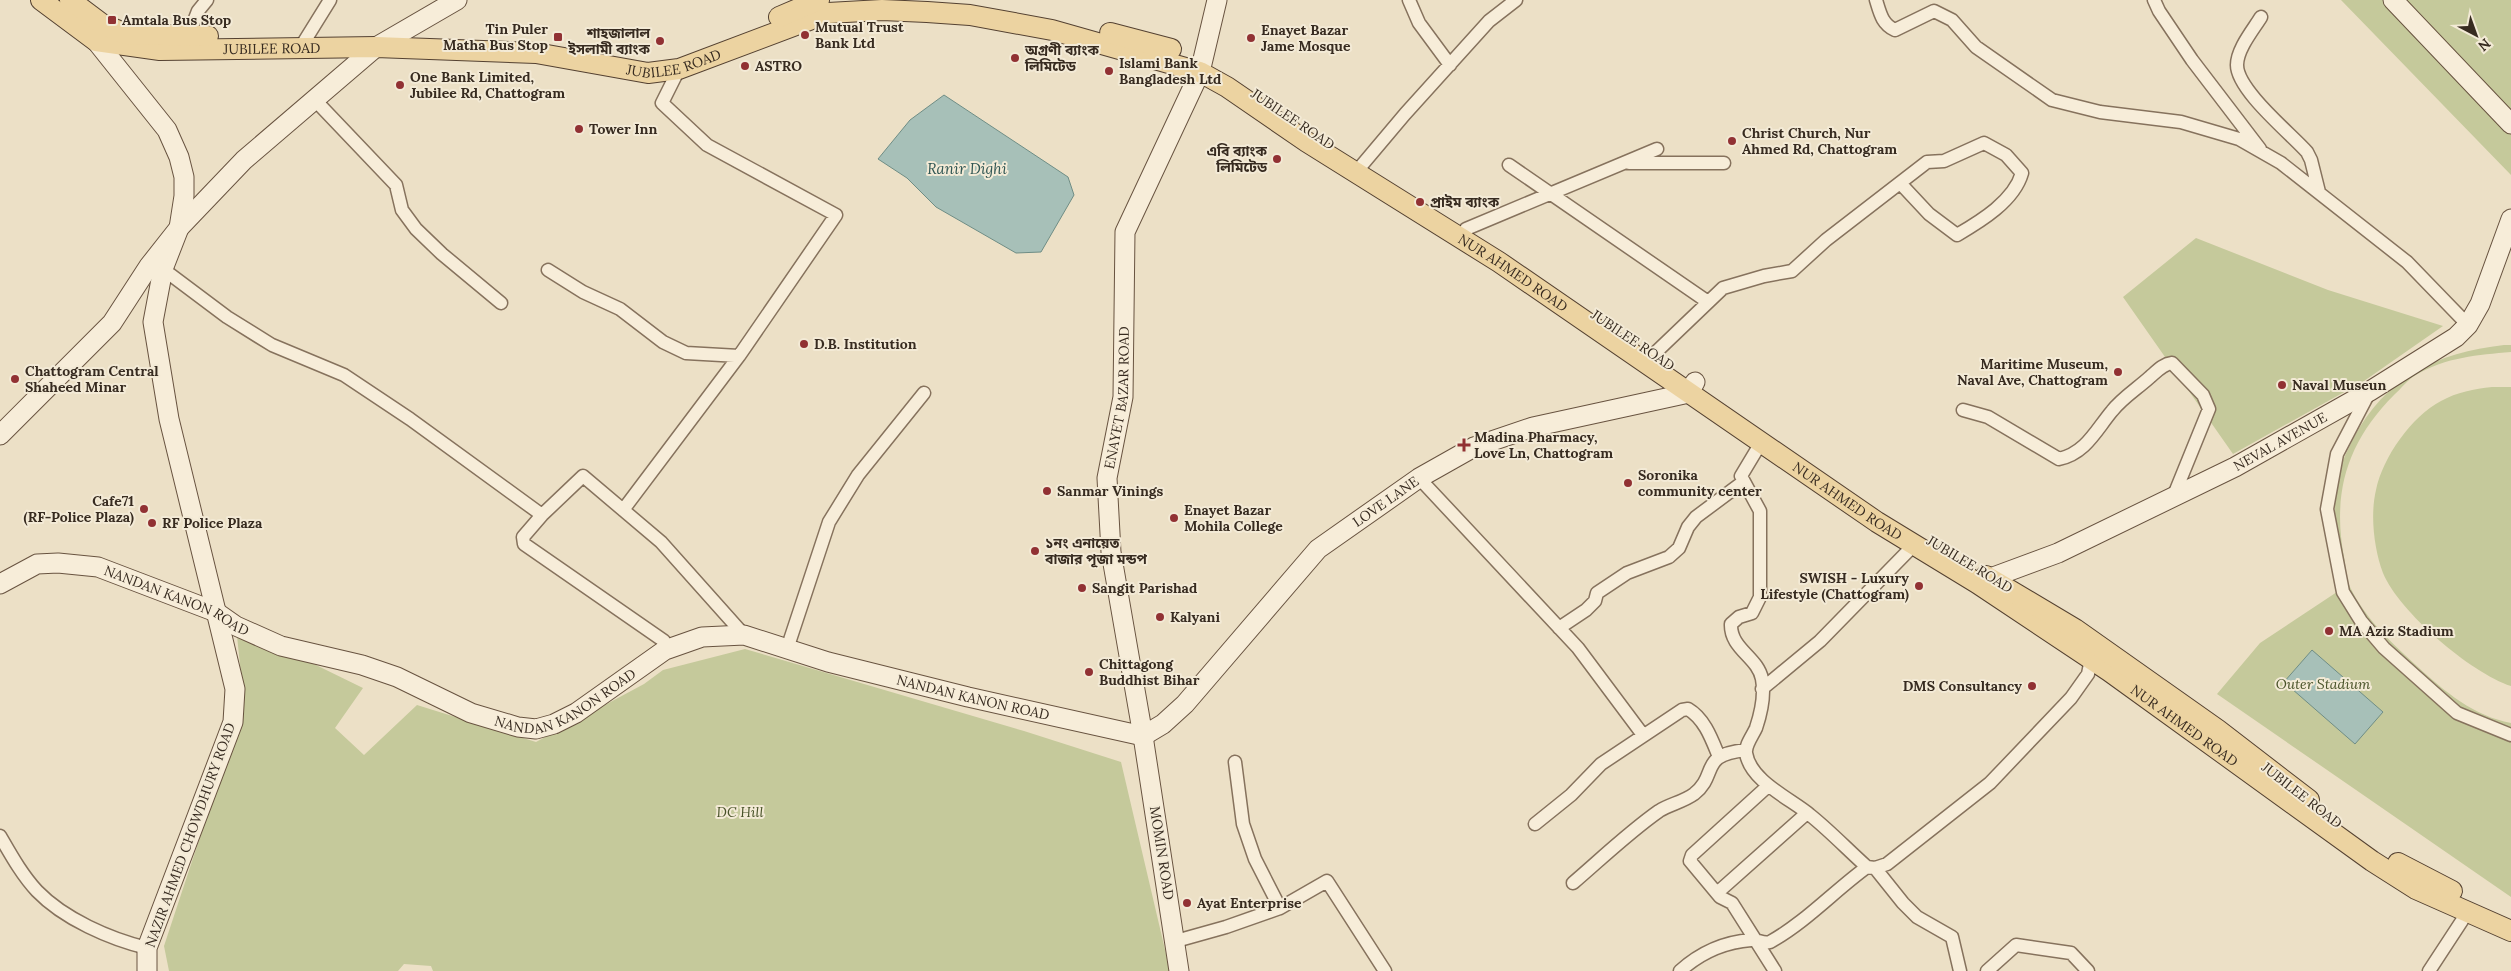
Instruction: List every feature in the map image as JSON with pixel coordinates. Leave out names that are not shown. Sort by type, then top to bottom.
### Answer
[{"type":"main road","name":"JUBILEE ROAD","points":[[41,0],[96,41],[160,50],[186,42],[384,43],[536,53],[648,73],[679,69],[828,13],[927,6],[1052,30],[1196,66],[1466,229],[1654,354],[1692,388],[1888,513],[1983,580],[2021,594],[2075,629],[2218,730],[2346,830],[2403,867],[2465,898],[2511,917]]},
{"type":"main road","points":[[70,0],[102,24],[126,34],[186,42]]},
{"type":"main road","points":[[0,435],[112,323],[149,266],[179,228],[244,160],[384,43],[457,0]]},
{"type":"main road","points":[[384,43],[532,40],[658,62],[693,53],[819,0]]},
{"type":"main road","points":[[962,0],[1138,40],[1196,66]]},
{"type":"main road","name":"ENAYET BAZAR ROAD","points":[[1143,736],[1111,552],[1107,486],[1123,397],[1125,232],[1196,66],[1217,0]]},
{"type":"main road","points":[[2393,0],[2511,124]]},
{"type":"main road","points":[[96,41],[167,130],[179,157],[184,177],[184,196],[179,228]]},
{"type":"main road","name":"NUR AHMED ROAD","points":[[1196,66],[1307,142],[1499,262],[1692,388],[1762,441],[1877,522],[1914,545],[1983,580],[2372,862],[2416,889],[2466,913],[2511,931]]},
{"type":"main road","name":"NEVAL AVENUE","points":[[1983,580],[2058,553],[2172,500],[2280,444],[2456,337],[2468,325],[2480,304],[2511,219]]},
{"type":"main road","name":"NAZIR AHMED CHOWDHURY ROAD","points":[[147,971],[147,948],[233,722],[235,689],[169,419],[153,322],[163,269],[179,228]]},
{"type":"main road","name":"LOVE LANE","points":[[1143,736],[1163,724],[1185,704],[1318,549],[1419,478],[1474,447],[1533,428],[1692,388]]},
{"type":"main road","name":"NANDAN KANON ROAD","points":[[0,584],[36,564],[80,564],[98,568],[216,612],[236,626],[282,646],[362,665],[397,677],[471,713],[518,727],[536,728],[554,724],[576,713],[665,650],[702,637],[744,635],[828,662],[1143,736]]},
{"type":"main road","name":"MOMIN ROAD","points":[[1143,736],[1176,941],[1179,971]]},
{"type":"street","points":[[186,42],[198,11],[207,0]]},
{"type":"street","points":[[302,44],[330,0]]},
{"type":"street","points":[[1409,0],[1420,23],[1450,65]]},
{"type":"street","points":[[1362,165],[1489,21],[1516,0]]},
{"type":"street","points":[[1876,0],[1883,20],[1887,26],[1895,30],[1934,11],[1952,20],[1976,47],[2052,100],[2100,112],[2181,122],[2239,139],[2282,163],[2407,262],[2468,325]]},
{"type":"street","points":[[2154,0],[2159,11],[2192,60],[2263,153]]},
{"type":"street","points":[[2261,16],[2239,54],[2237,66],[2240,78],[2251,94],[2307,152],[2311,160],[2319,192]]},
{"type":"street","points":[[623,510],[739,356],[836,215],[707,145],[662,103],[679,69]]},
{"type":"street","points":[[315,100],[396,185],[402,210],[416,229],[442,254],[501,303]]},
{"type":"street","points":[[1654,354],[1723,288],[1764,276],[1792,271],[1826,240],[1927,162],[1944,161],[1984,143],[2006,155],[2022,173],[2018,187],[1978,222],[1957,235],[1929,214],[1900,183]]},
{"type":"street","points":[[1466,229],[1657,149]]},
{"type":"street","points":[[1624,163],[1724,163]]},
{"type":"street","points":[[1509,165],[1708,302]]},
{"type":"street","points":[[163,269],[227,317],[272,345],[344,375],[410,419],[542,515]]},
{"type":"street","points":[[548,270],[583,292],[620,310],[663,342],[686,353],[739,356]]},
{"type":"street","points":[[1962,410],[1988,417],[2059,459],[2069,457],[2079,451],[2096,434],[2113,410],[2161,367],[2172,362],[2203,395],[2208,409],[2172,500]]},
{"type":"street","points":[[2370,391],[2337,454],[2327,509],[2343,592],[2361,621],[2384,648],[2457,713],[2511,736]]},
{"type":"street","points":[[787,649],[829,522],[858,475],[924,393]]},
{"type":"street","points":[[1762,441],[1744,468],[1741,476],[1760,512],[1760,597],[1752,613],[1734,620],[1731,624],[1731,631],[1736,643],[1759,671],[1762,689],[1762,704],[1756,729],[1746,750],[1748,760],[1768,786],[1807,813],[1871,868],[1917,917],[1952,937],[1960,971]]},
{"type":"street","points":[[665,650],[664,641],[524,544],[523,537],[542,515],[583,476],[661,542],[744,635]]},
{"type":"street","points":[[1419,478],[1578,648],[1643,735]]},
{"type":"street","points":[[1559,628],[1586,610],[1595,601],[1597,593],[1627,573],[1669,557],[1679,548],[1688,527],[1696,517],[1743,482]]},
{"type":"street","points":[[1762,689],[1820,641],[1914,545]]},
{"type":"street","points":[[1680,971],[1694,959],[1725,944],[1754,939],[1765,944],[1782,935],[1871,868],[1887,864],[1905,851],[1990,783],[2071,698],[2088,674],[2091,659]]},
{"type":"street","points":[[1535,824],[1572,794],[1601,764],[1666,720],[1688,709],[1695,713],[1710,734],[1719,757]]},
{"type":"street","points":[[1573,882],[1662,809],[1688,799],[1697,792],[1710,767],[1719,757],[1728,752],[1746,750]]},
{"type":"street","points":[[1235,762],[1243,824],[1255,859],[1280,908]]},
{"type":"street","points":[[1768,786],[1690,858],[1717,894],[1732,903],[1775,971]]},
{"type":"street","points":[[1717,894],[1807,813]]},
{"type":"street","points":[[0,836],[19,867],[49,903],[63,913],[121,941],[147,948]]},
{"type":"street","points":[[1176,941],[1226,927],[1280,908],[1327,881],[1385,971]]},
{"type":"street","points":[[2429,971],[2466,913]]},
{"type":"street","points":[[1987,971],[2016,946],[2071,953],[2088,971]]},
{"type":"green space","points":[[2341,0],[2511,0],[2511,175]]},
{"type":"green space","points":[[2196,238],[2328,290],[2443,326],[2364,381],[2233,454],[2123,297]]},
{"type":"green space","name":"MA Aziz Stadium","points":[[2511,345],[2511,352],[2462,358],[2427,369],[2410,379],[2394,395],[2378,413],[2354,450],[2342,490],[2340,511],[2346,572],[2350,587],[2356,599],[2380,630],[2428,676],[2461,702],[2485,715],[2511,723],[2511,897],[2217,694],[2260,643],[2346,586],[2335,526],[2336,483],[2342,463],[2366,417],[2397,384],[2415,372],[2456,354]]},
{"type":"green space","points":[[2492,387],[2511,387],[2511,686],[2495,679],[2457,655],[2404,605],[2391,589],[2383,573],[2377,553],[2373,521],[2374,500],[2380,477],[2385,464],[2409,427],[2430,408],[2453,395]]},
{"type":"green space","name":"DC Hill","points":[[236,626],[363,688],[335,728],[364,755],[417,705],[536,742],[644,684],[663,670],[745,649],[1024,731],[1121,762],[1170,971],[433,971],[431,966],[404,964],[398,971],[169,971],[164,946],[244,704]]},
{"type":"water","name":"Ranir Dighi","points":[[944,95],[1068,177],[1074,195],[1041,252],[1016,253],[936,207],[907,178],[878,159],[910,120]]},
{"type":"water","points":[[2312,650],[2383,712],[2355,744],[2284,682]]},
{"type":"place","name":"Amtala Bus Stop","points":[[112,20]]},
{"type":"place","name":"Mutual Trust Bank Ltd","points":[[805,35]]},
{"type":"place","name":"Tin Puler Matha Bus Stop","points":[[558,37]]},
{"type":"place","name":"Enayet Bazar Jame Mosque","points":[[1251,38]]},
{"type":"place","name":"শাহজালাল ইসলামী ব্যাংক","points":[[660,41]]},
{"type":"place","name":"অগ্রণী ব্যাংক লিমিটেড","points":[[1015,58]]},
{"type":"place","name":"ASTRO","points":[[745,66]]},
{"type":"place","name":"Islami Bank Bangladesh Ltd","points":[[1109,71]]},
{"type":"place","name":"One Bank Limited, Jubilee Rd, Chattogram","points":[[400,85]]},
{"type":"place","name":"Tower Inn","points":[[579,129]]},
{"type":"place","name":"Christ Church, Nur Ahmed Rd, Chattogram","points":[[1732,141]]},
{"type":"place","name":"এবি ব্যাংক লিমিটেড","points":[[1277,159]]},
{"type":"place","name":"প্রাইম ব্যাংক","points":[[1420,202]]},
{"type":"place","name":"D.B. Institution","points":[[804,344]]},
{"type":"place","name":"Maritime Museum, Naval Ave, Chattogram","points":[[2118,372]]},
{"type":"place","name":"Chattogram Central Shaheed Minar","points":[[15,379]]},
{"type":"place","name":"Naval Museun","points":[[2282,385]]},
{"type":"place","name":"Madina Pharmacy, Love Ln, Chattogram","points":[[1464,445]]},
{"type":"place","name":"Soronika community center","points":[[1628,483]]},
{"type":"place","name":"Sanmar Vinings","points":[[1047,491]]},
{"type":"place","name":"Cafe71 (RF-Police Plaza)","points":[[144,509]]},
{"type":"place","name":"Enayet Bazar Mohila College","points":[[1174,518]]},
{"type":"place","name":"RF Police Plaza","points":[[152,523]]},
{"type":"place","name":"১নং এনায়েত বাজার পূজা মন্ডপ","points":[[1035,551]]},
{"type":"place","name":"SWISH - Luxury Lifestyle (Chattogram)","points":[[1919,586]]},
{"type":"place","name":"Sangit Parishad","points":[[1082,588]]},
{"type":"place","name":"Kalyani","points":[[1160,617]]},
{"type":"place","name":"MA Aziz Stadium","points":[[2329,631]]},
{"type":"place","name":"Chittagong Buddhist Bihar","points":[[1089,672]]},
{"type":"place","name":"DMS Consultancy","points":[[2032,686]]},
{"type":"place","name":"Ayat Enterprise","points":[[1187,903]]},
{"type":"park label","name":"Outer Stadium","points":[[2323,684]]}]
